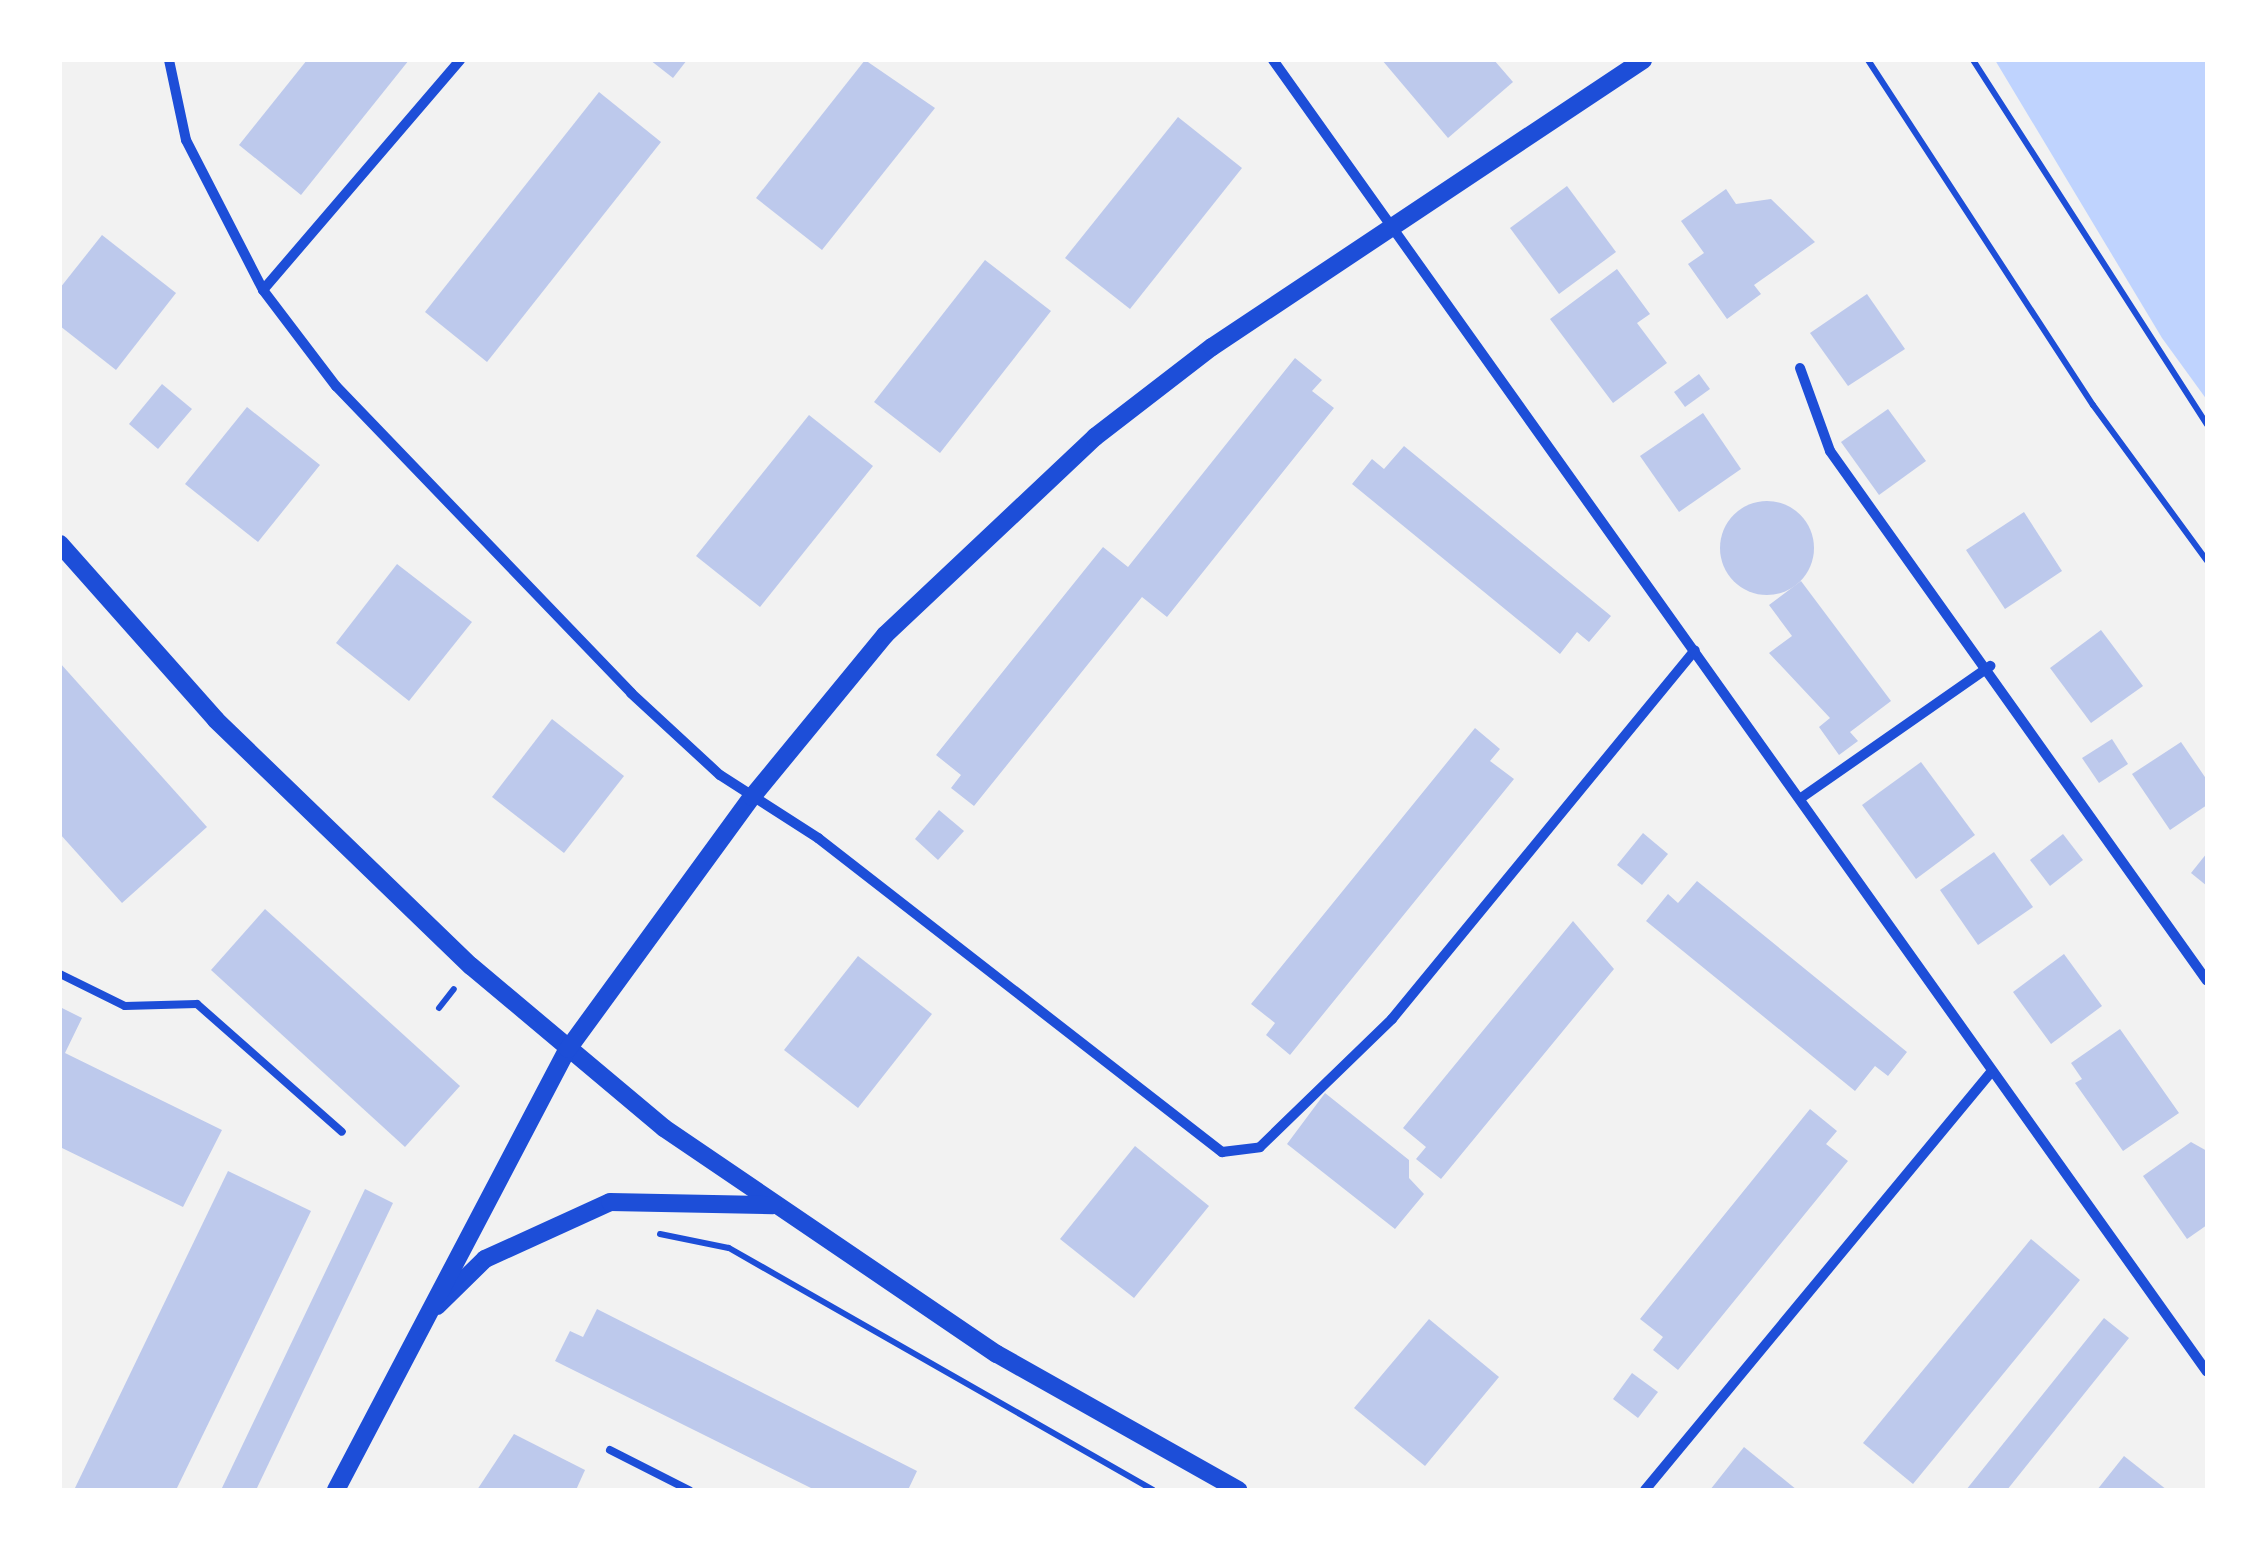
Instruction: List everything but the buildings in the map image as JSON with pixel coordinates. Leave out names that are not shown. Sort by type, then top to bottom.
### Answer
[{"type":"street","points":[[169,60],[186,140],[263,290],[336,386],[710,767],[832,848],[1201,1138],[1244,1153],[1392,1019],[1695,650]]},
{"type":"street","points":[[263,290],[460,60]]},
{"type":"street","points":[[1274,60],[2207,1372]]},
{"type":"street","points":[[336,1490],[568,1049],[752,797],[885,635],[1030,494],[1212,347],[1643,60]]},
{"type":"street","points":[[1800,368],[1830,451],[1990,666],[2207,981]]},
{"type":"street","points":[[60,544],[216,720],[568,1049],[773,1204],[996,1354],[1234,1489]]},
{"type":"street","points":[[1800,798],[1990,666]]},
{"type":"street","points":[[1645,1490],[1992,1071]]},
{"type":"street","points":[[422,1321],[485,1259],[610,1202],[773,1204]]},
{"type":"lane","points":[[60,974],[124,1006],[197,1004],[342,1132]]},
{"type":"lane","points":[[610,1450],[690,1490]]},
{"type":"path","points":[[1868,60],[2093,405],[2207,560]]},
{"type":"path","points":[[1972,60],[2207,424]]},
{"type":"path","points":[[653,1233],[729,1248],[1153,1490]]},
{"type":"water","points":[[1995,60],[2207,60],[2207,400],[2162,338]]}]
